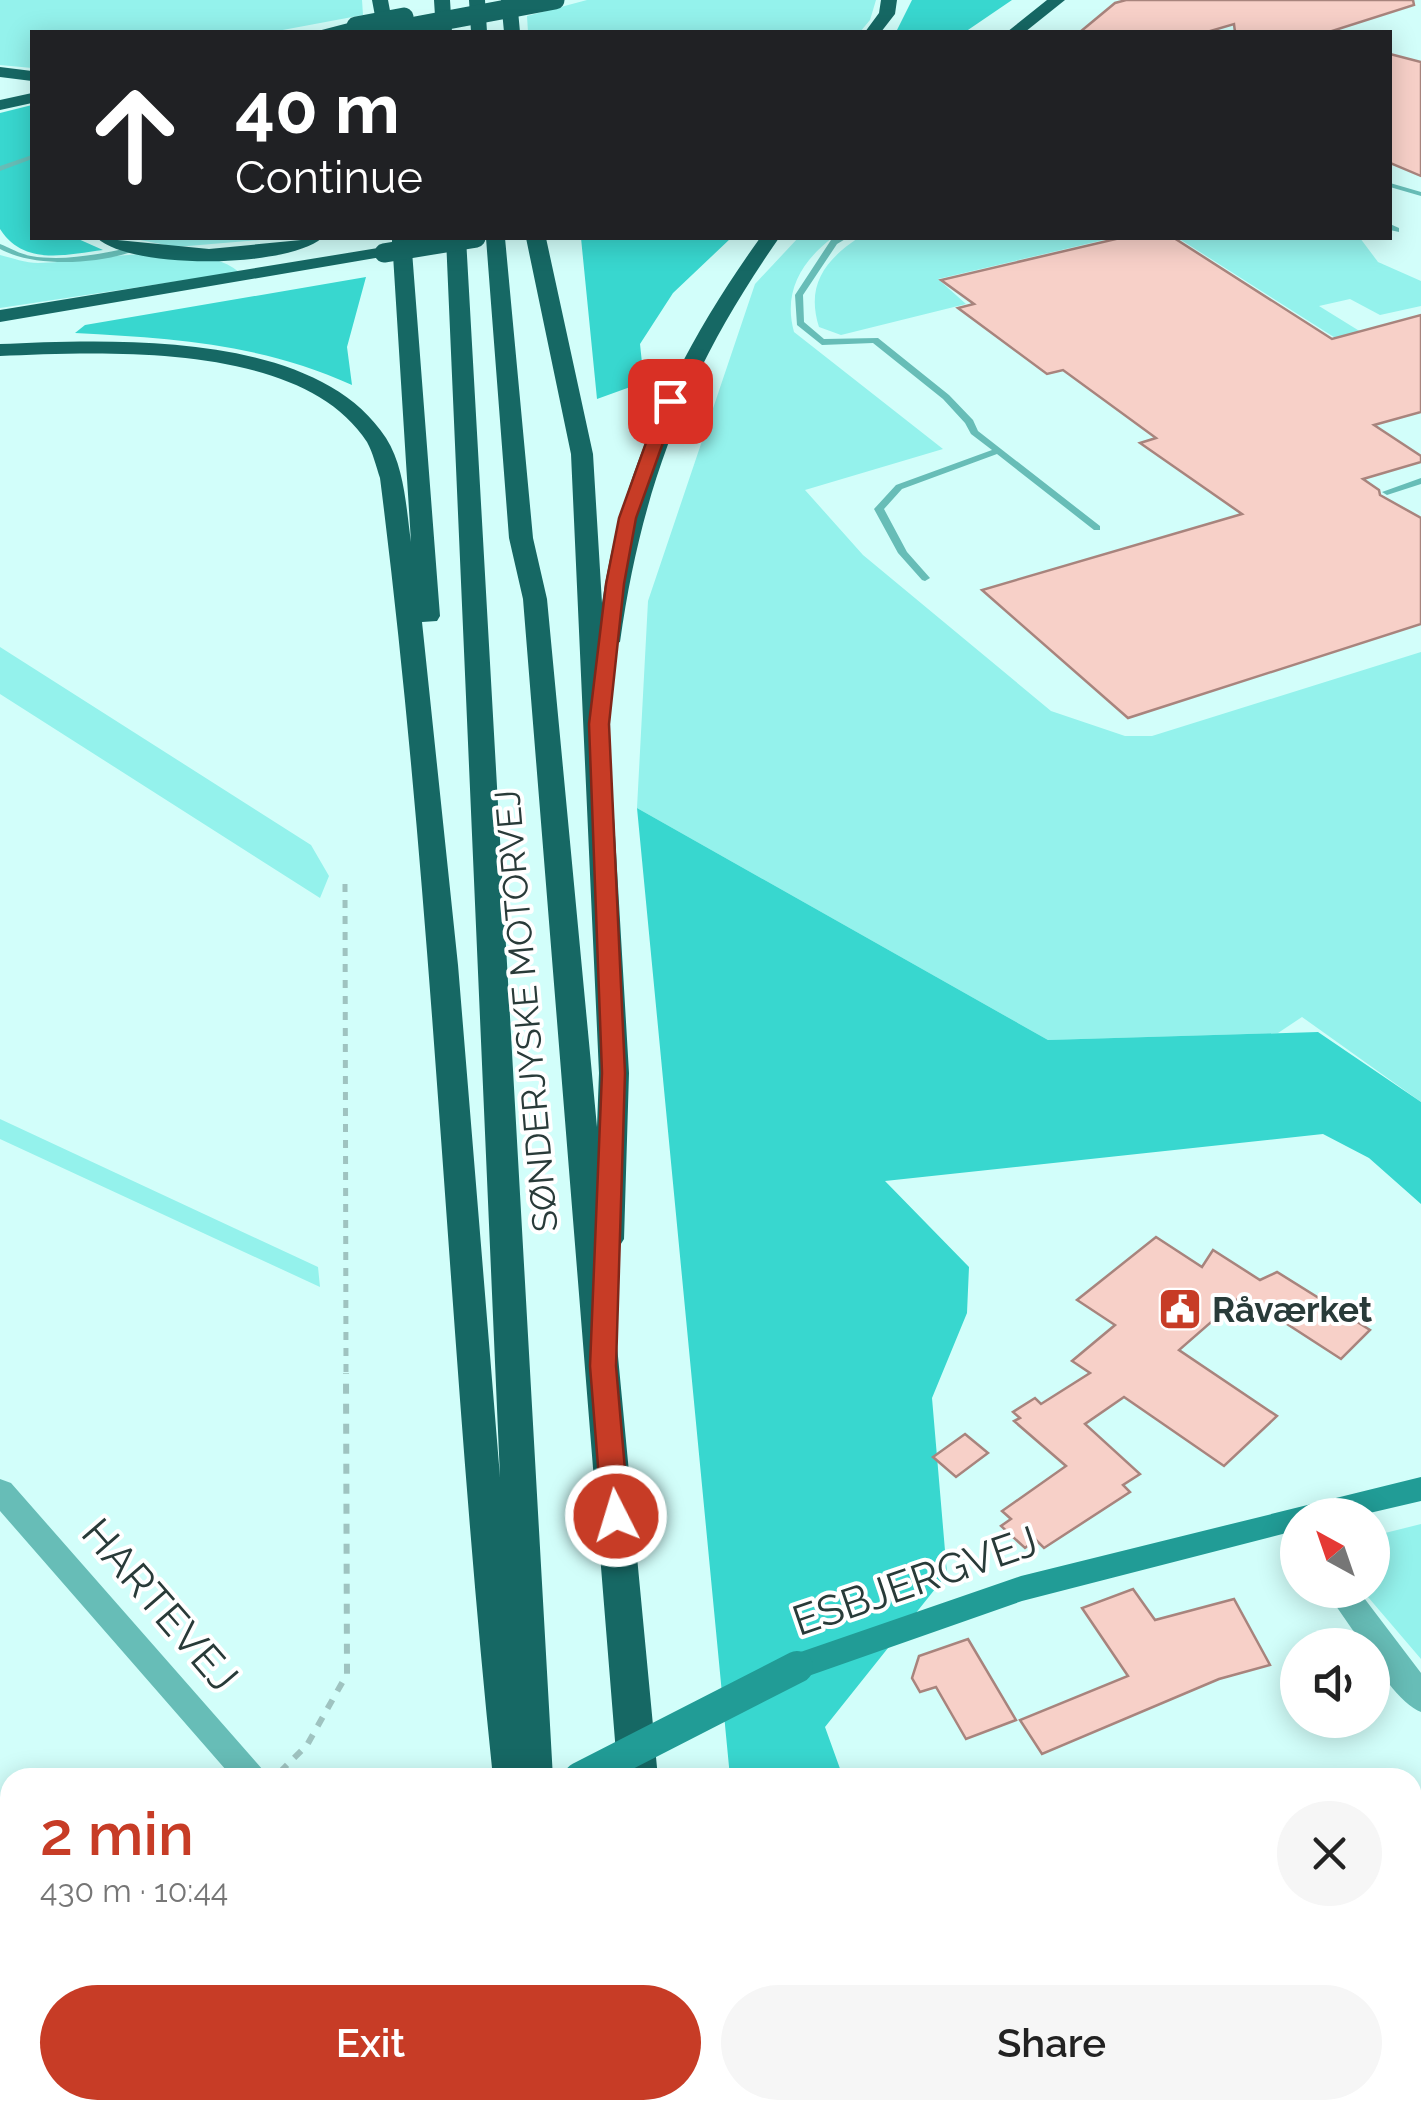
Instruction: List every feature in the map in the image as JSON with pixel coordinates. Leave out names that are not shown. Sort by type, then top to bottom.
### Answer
[{"type":"highway","points":[[382,0],[385,30]]},
{"type":"highway","points":[[442,0],[444,30]]},
{"type":"highway","points":[[477,0],[479,30]]},
{"type":"highway","points":[[333,30],[496,0]]},
{"type":"highway","points":[[509,0],[512,30]]},
{"type":"highway","points":[[396,30],[556,0]]},
{"type":"highway","points":[[875,30],[887,14],[889,0]]},
{"type":"highway","points":[[1007,30],[1044,0]]},
{"type":"highway","points":[[1018,30],[1056,0]]},
{"type":"highway","points":[[1000,30],[1028,14]]},
{"type":"highway","points":[[0,72],[30,76]]},
{"type":"highway","points":[[0,105],[30,98]]},
{"type":"highway","points":[[113,240],[140,248],[230,254],[302,240]]},
{"type":"highway","points":[[0,316],[326,265],[392,246],[437,240]]},
{"type":"highway","name":"SØNDERJYSKE MOTORVEJ","points":[[452,240],[531,1768]]},
{"type":"highway","points":[[392,246],[455,240]]},
{"type":"highway","name":"SØNDERJYSKE MOTORVEJ","points":[[494,240],[522,538],[535,599],[637,1768]]},
{"type":"highway","points":[[536,240],[582,454],[599,724],[614,1073],[603,1366]]},
{"type":"highway","points":[[599,724],[615,584],[627,518],[646,459],[696,344],[768,240]]},
{"type":"highway","points":[[392,246],[428,613],[427,750]]},
{"type":"highway","points":[[0,350],[110,347],[210,356],[293,379],[355,416],[375,437],[390,478],[427,750],[494,1621],[512,1768]]},
{"type":"main road","name":"ESBJERGVEJ","points":[[1386,1498],[1421,1489]]},
{"type":"main road","name":"ESBJERGVEJ","points":[[600,1768],[797,1667],[1021,1589],[1280,1525]]},
{"type":"street","name":"HARTEVEJ","points":[[0,1491],[245,1768]]},
{"type":"street","points":[[1354,1608],[1421,1698]]},
{"type":"lane","points":[[0,169],[30,158]]},
{"type":"lane","points":[[1392,186],[1421,194]]},
{"type":"lane","points":[[841,240],[826,254],[798,295],[800,323],[822,342],[874,340],[957,408],[973,424],[974,432],[1097,528]]},
{"type":"lane","points":[[0,246],[13,256],[36,260],[140,248]]},
{"type":"lane","points":[[925,578],[903,553],[880,510],[899,487],[998,451]]},
{"type":"lane","points":[[1387,492],[1421,481]]},
{"type":"path","points":[[284,1768],[307,1745],[347,1674],[346,884]]},
{"type":"shaded area","points":[[0,0],[362,0],[363,15],[283,30],[30,30],[30,68],[0,65]]},
{"type":"shaded area","points":[[587,0],[876,0],[870,20],[862,30],[528,30],[527,16]]},
{"type":"shaded area","points":[[912,0],[1012,0],[968,30],[897,30]]},
{"type":"shaded area","points":[[30,106],[30,240],[80,240],[103,250],[60,255],[33,253],[10,241],[0,229],[0,113]]},
{"type":"shaded area","points":[[140,240],[260,240],[176,247]]},
{"type":"shaded area","points":[[581,240],[729,240],[673,293],[640,344],[644,382],[597,399]]},
{"type":"shaded area","points":[[796,240],[830,240],[811,257],[797,279],[791,304],[794,332],[943,449],[805,490],[863,555],[1051,711],[1125,736],[1152,736],[1421,652],[1421,1102],[1302,1017],[1278,1033],[1048,1040],[637,808],[648,601],[755,284]]},
{"type":"shaded area","points":[[856,240],[1104,240],[938,279],[966,304],[841,335],[819,327],[815,299],[821,276],[836,256]]},
{"type":"shaded area","points":[[1181,240],[1362,240],[1378,262],[1421,281],[1421,306],[1380,315],[1350,299],[1319,306],[1374,340],[1348,346]]},
{"type":"shaded area","points":[[171,254],[221,262],[239,272],[0,308],[0,255],[38,263]]},
{"type":"shaded area","points":[[366,277],[347,347],[352,385],[250,352],[147,337],[75,333],[85,325]]},
{"type":"shaded area","points":[[0,647],[311,845],[329,876],[320,898],[0,694]]},
{"type":"shaded area","points":[[637,808],[1048,1040],[1318,1032],[1421,1102],[1421,1204],[1369,1158],[1323,1134],[885,1181],[969,1267],[967,1313],[932,1398],[947,1574],[825,1727],[840,1768],[729,1768]]},
{"type":"shaded area","points":[[0,1119],[318,1267],[320,1287],[0,1139]]},
{"type":"shaded area","points":[[1421,1524],[1421,1659],[1377,1608],[1390,1608],[1390,1532]]},
{"type":"building","points":[[1413,0],[1414,5],[1335,30],[1235,30],[1234,24],[1214,30],[1082,30],[1115,3]]},
{"type":"building","points":[[1392,55],[1421,62],[1421,176],[1392,164]]},
{"type":"building","points":[[1111,240],[1177,240],[1332,339],[1421,315],[1421,412],[1374,425],[1421,456],[1421,462],[1363,479],[1380,495],[1421,518],[1421,624],[1128,718],[982,590],[1242,514],[1140,443],[1156,438],[1063,370],[1047,374],[958,308],[974,304],[941,280]]},
{"type":"building","points":[[1156,1237],[1202,1267],[1213,1250],[1260,1280],[1277,1272],[1370,1330],[1341,1359],[1242,1295],[1179,1350],[1277,1416],[1224,1466],[1124,1397],[1085,1424],[1140,1474],[1123,1485],[1130,1492],[1044,1548],[1036,1540],[1025,1548],[1001,1526],[1011,1519],[1002,1511],[1066,1466],[1014,1421],[1020,1418],[1013,1412],[1035,1398],[1041,1404],[1090,1373],[1072,1361],[1115,1325],[1077,1300]]},
{"type":"building","points":[[965,1434],[988,1453],[956,1477],[933,1457]]},
{"type":"building","points":[[1133,1589],[1155,1620],[1234,1599],[1270,1665],[1219,1679],[1042,1754],[1020,1720],[1128,1676],[1082,1608]]},
{"type":"building","points":[[968,1639],[1016,1720],[966,1739],[936,1687],[920,1692],[912,1678],[919,1656]]},
{"type":"place","name":"Råværket","points":[[1180,1309]]},
{"type":"route","points":[[616,1516],[603,1366],[614,1073],[599,724],[615,584],[627,518],[670,401]]}]
